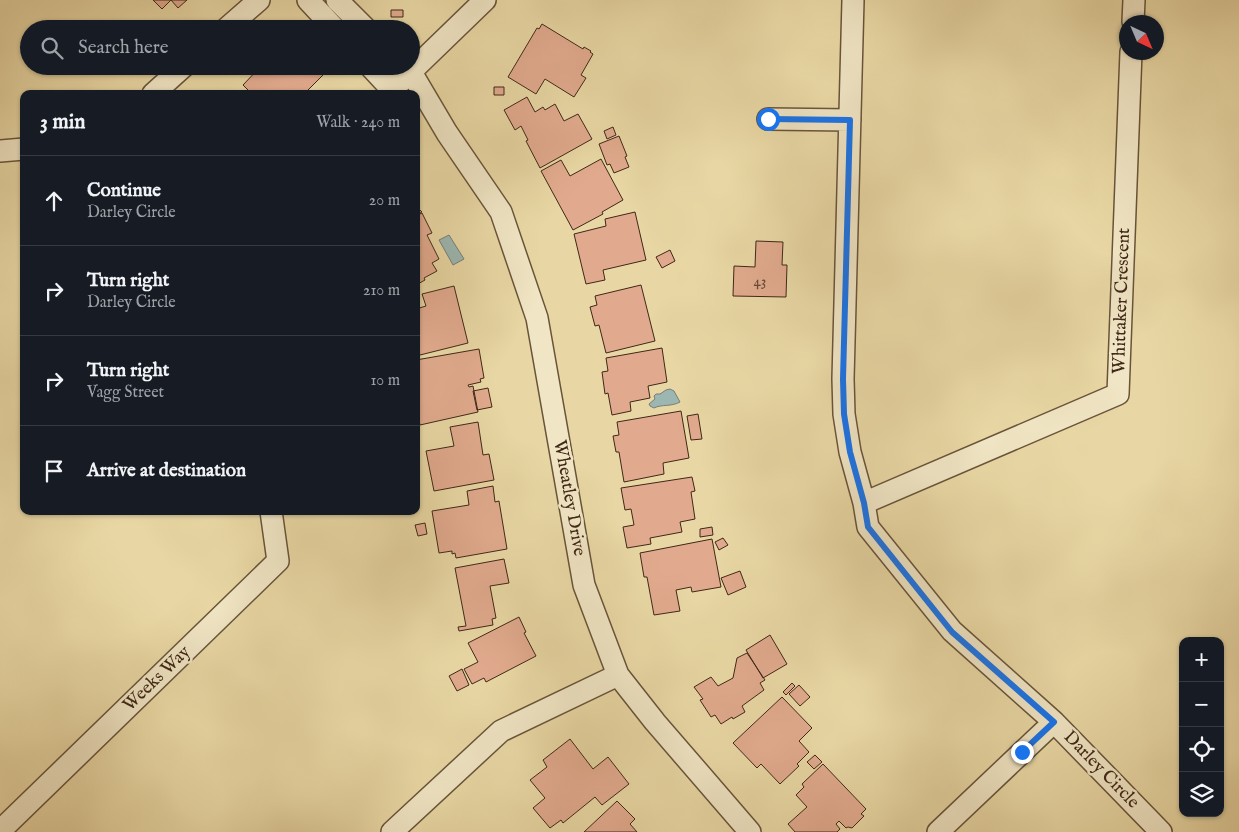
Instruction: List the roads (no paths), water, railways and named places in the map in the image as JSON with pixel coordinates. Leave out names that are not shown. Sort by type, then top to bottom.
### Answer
[{"type":"street","points":[[236,20],[259,0]]},
{"type":"street","points":[[308,0],[327,20]]},
{"type":"street","points":[[337,0],[357,20]]},
{"type":"street","points":[[420,58],[485,0]]},
{"type":"street","name":"Darley Circle","points":[[853,0],[843,379],[844,414],[850,452],[864,503],[868,527],[952,632],[1054,722],[1161,832]]},
{"type":"street","points":[[1133,15],[1134,0]]},
{"type":"street","name":"Whittaker Crescent","points":[[864,503],[1118,394],[1131,60]]},
{"type":"street","points":[[157,90],[174,75]]},
{"type":"street","points":[[378,75],[392,90]]},
{"type":"street","points":[[395,90],[404,75]]},
{"type":"street","name":"Wheatley Drive","points":[[412,75],[447,133],[501,212],[537,318],[584,586],[618,675],[655,722],[750,832]]},
{"type":"street","name":"Wheatley Drive","points":[[420,112],[447,133]]},
{"type":"street","points":[[768,119],[850,120]]},
{"type":"street","points":[[0,151],[20,149]]},
{"type":"street","name":"Weeks Way","points":[[0,831],[278,561],[272,515]]},
{"type":"street","points":[[392,832],[500,731],[618,675]]},
{"type":"street","points":[[938,832],[1054,722]]},
{"type":"water","points":[[449,235],[464,259],[453,265],[439,240]]},
{"type":"water","points":[[670,389],[674,391],[680,402],[654,408],[650,406],[649,404],[655,399],[654,396],[656,394]]}]
